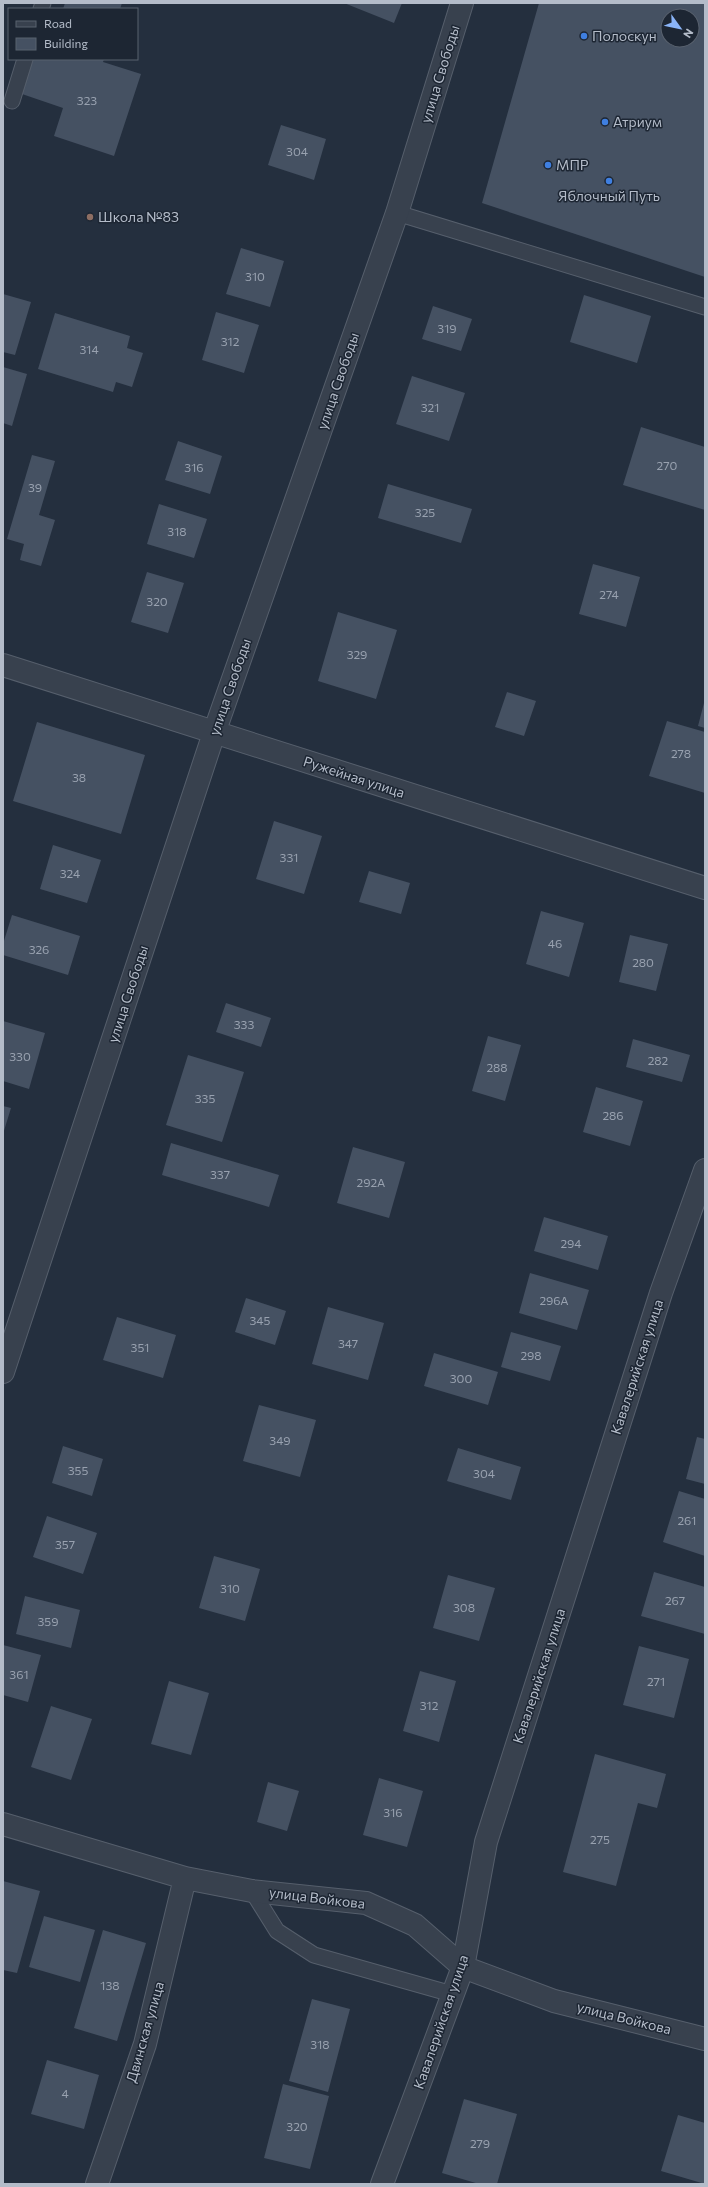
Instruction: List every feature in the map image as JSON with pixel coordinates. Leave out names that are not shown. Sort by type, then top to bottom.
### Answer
[{"type":"street","name":"улица Свободы","points":[[3,1372],[214,733],[397,213],[462,3]]},
{"type":"street","name":"Ружейная улица","points":[[3,665],[705,888]]},
{"type":"street","name":"Кавалерийская улица","points":[[382,2184],[462,1967],[486,1842],[661,1292],[705,1170]]},
{"type":"street","name":"улица Войкова","points":[[3,1824],[185,1878],[252,1890],[366,1903],[415,1925],[462,1967],[554,2001],[705,2039]]},
{"type":"street","name":"Двинская улица","points":[[97,2184],[145,2044],[185,1878]]},
{"type":"lane","points":[[12,101],[25,60]]},
{"type":"lane","points":[[397,213],[705,307]]},
{"type":"lane","points":[[252,1890],[277,1931],[314,1955],[452,1994]]},
{"type":"building","points":[[65,3],[122,3],[120,8],[63,8]]},
{"type":"building","points":[[344,3],[402,3],[394,23]]},
{"type":"building","name":"Атриум","points":[[539,3],[705,3],[705,277],[482,203]]},
{"type":"building","points":[[33,60],[104,60],[103,62],[141,74],[114,156],[54,136],[63,108],[22,94]]},
{"type":"building","points":[[281,125],[326,139],[314,180],[268,165]]},
{"type":"building","points":[[241,248],[284,261],[270,307],[226,294]]},
{"type":"building","points":[[3,294],[31,302],[15,355],[3,352]]},
{"type":"building","points":[[584,295],[651,316],[637,363],[570,342]]},
{"type":"building","points":[[433,306],[472,319],[461,351],[422,339]]},
{"type":"building","points":[[216,312],[259,325],[244,373],[202,360]]},
{"type":"building","points":[[55,313],[130,336],[127,348],[143,353],[132,387],[116,382],[113,392],[38,369]]},
{"type":"building","points":[[3,367],[27,374],[12,426],[3,423]]},
{"type":"building","points":[[412,376],[465,393],[449,441],[396,424]]},
{"type":"building","points":[[641,427],[705,447],[705,510],[623,485]]},
{"type":"building","points":[[178,441],[222,456],[210,494],[165,480]]},
{"type":"building","points":[[32,455],[55,461],[39,515],[55,520],[41,566],[20,560],[24,544],[7,539]]},
{"type":"building","points":[[388,484],[472,509],[461,543],[378,518]]},
{"type":"building","points":[[159,504],[207,519],[194,558],[147,544]]},
{"type":"building","points":[[593,564],[640,577],[626,627],[579,614]]},
{"type":"building","points":[[147,572],[184,583],[168,633],[131,622]]},
{"type":"building","points":[[338,612],[397,630],[376,699],[318,681]]},
{"type":"building","points":[[507,692],[536,701],[524,736],[495,727]]},
{"type":"building","points":[[705,703],[705,728],[698,726]]},
{"type":"building","points":[[667,721],[705,732],[705,793],[649,776]]},
{"type":"building","points":[[37,722],[145,755],[121,834],[13,801]]},
{"type":"building","points":[[274,821],[322,836],[304,894],[256,879]]},
{"type":"building","points":[[53,845],[101,860],[87,903],[40,889]]},
{"type":"building","points":[[369,871],[410,883],[401,914],[359,902]]},
{"type":"building","points":[[541,911],[584,923],[569,977],[526,964]]},
{"type":"building","points":[[12,915],[80,936],[68,975],[3,955],[3,944]]},
{"type":"building","points":[[630,935],[668,944],[656,991],[619,982]]},
{"type":"building","points":[[226,1003],[271,1018],[261,1047],[216,1032]]},
{"type":"building","points":[[3,1021],[45,1033],[29,1089],[3,1081]]},
{"type":"building","points":[[488,1036],[521,1045],[505,1101],[472,1091]]},
{"type":"building","points":[[633,1039],[690,1055],[682,1082],[626,1067]]},
{"type":"building","points":[[188,1055],[244,1072],[222,1142],[166,1125]]},
{"type":"building","points":[[596,1087],[643,1101],[630,1146],[583,1132]]},
{"type":"building","points":[[3,1106],[11,1108],[3,1134]]},
{"type":"building","points":[[171,1143],[279,1175],[269,1207],[162,1175]]},
{"type":"building","points":[[353,1147],[405,1162],[389,1218],[337,1203]]},
{"type":"building","points":[[544,1217],[608,1236],[598,1270],[534,1251]]},
{"type":"building","points":[[530,1273],[589,1290],[577,1330],[519,1313]]},
{"type":"building","points":[[246,1298],[286,1311],[275,1345],[235,1332]]},
{"type":"building","points":[[328,1307],[384,1323],[368,1380],[312,1364]]},
{"type":"building","points":[[117,1317],[176,1335],[163,1378],[103,1360]]},
{"type":"building","points":[[511,1332],[561,1346],[550,1381],[501,1367]]},
{"type":"building","points":[[434,1353],[498,1372],[488,1405],[424,1386]]},
{"type":"building","points":[[259,1405],[316,1420],[300,1477],[243,1461]]},
{"type":"building","points":[[697,1437],[705,1439],[705,1484],[686,1479]]},
{"type":"building","points":[[63,1446],[103,1459],[92,1496],[52,1483]]},
{"type":"building","points":[[458,1448],[521,1467],[511,1500],[447,1481]]},
{"type":"building","points":[[679,1491],[705,1499],[705,1556],[663,1542]]},
{"type":"building","points":[[47,1516],[97,1533],[83,1574],[33,1557]]},
{"type":"building","points":[[214,1556],[260,1569],[245,1621],[199,1608]]},
{"type":"building","points":[[654,1572],[705,1587],[705,1634],[641,1616]]},
{"type":"building","points":[[448,1575],[495,1588],[479,1641],[433,1628]]},
{"type":"building","points":[[25,1596],[80,1610],[71,1648],[16,1634]]},
{"type":"building","points":[[3,1645],[41,1655],[28,1702],[3,1695]]},
{"type":"building","points":[[639,1646],[689,1659],[674,1718],[623,1705]]},
{"type":"building","points":[[420,1671],[456,1681],[439,1742],[403,1731]]},
{"type":"building","points":[[169,1681],[209,1693],[191,1755],[151,1744]]},
{"type":"building","points":[[51,1706],[92,1719],[71,1780],[31,1767]]},
{"type":"building","points":[[595,1754],[666,1774],[657,1808],[638,1803],[616,1886],[563,1872]]},
{"type":"building","points":[[379,1778],[423,1791],[407,1847],[363,1835]]},
{"type":"building","points":[[268,1782],[299,1791],[287,1831],[257,1822]]},
{"type":"building","points":[[3,1881],[40,1891],[17,1973],[3,1970]]},
{"type":"building","points":[[44,1916],[95,1930],[80,1982],[29,1967]]},
{"type":"building","points":[[103,1930],[146,1943],[117,2041],[74,2028]]},
{"type":"building","points":[[312,1999],[350,2009],[328,2092],[289,2081]]},
{"type":"building","points":[[47,2060],[99,2075],[84,2129],[31,2114]]},
{"type":"building","points":[[283,2084],[329,2096],[310,2169],[264,2158]]},
{"type":"building","points":[[464,2099],[517,2114],[497,2184],[479,2184],[442,2173]]},
{"type":"building","points":[[678,2115],[705,2123],[705,2184],[661,2171]]},
{"type":"place","name":"Полоскун","points":[[584,36]]},
{"type":"place","name":"Атриум","points":[[605,122]]},
{"type":"place","name":"МПР","points":[[548,165]]},
{"type":"place","name":"Яблочный Путь","points":[[609,181]]},
{"type":"place","name":"Школа №83","points":[[90,217]]}]
